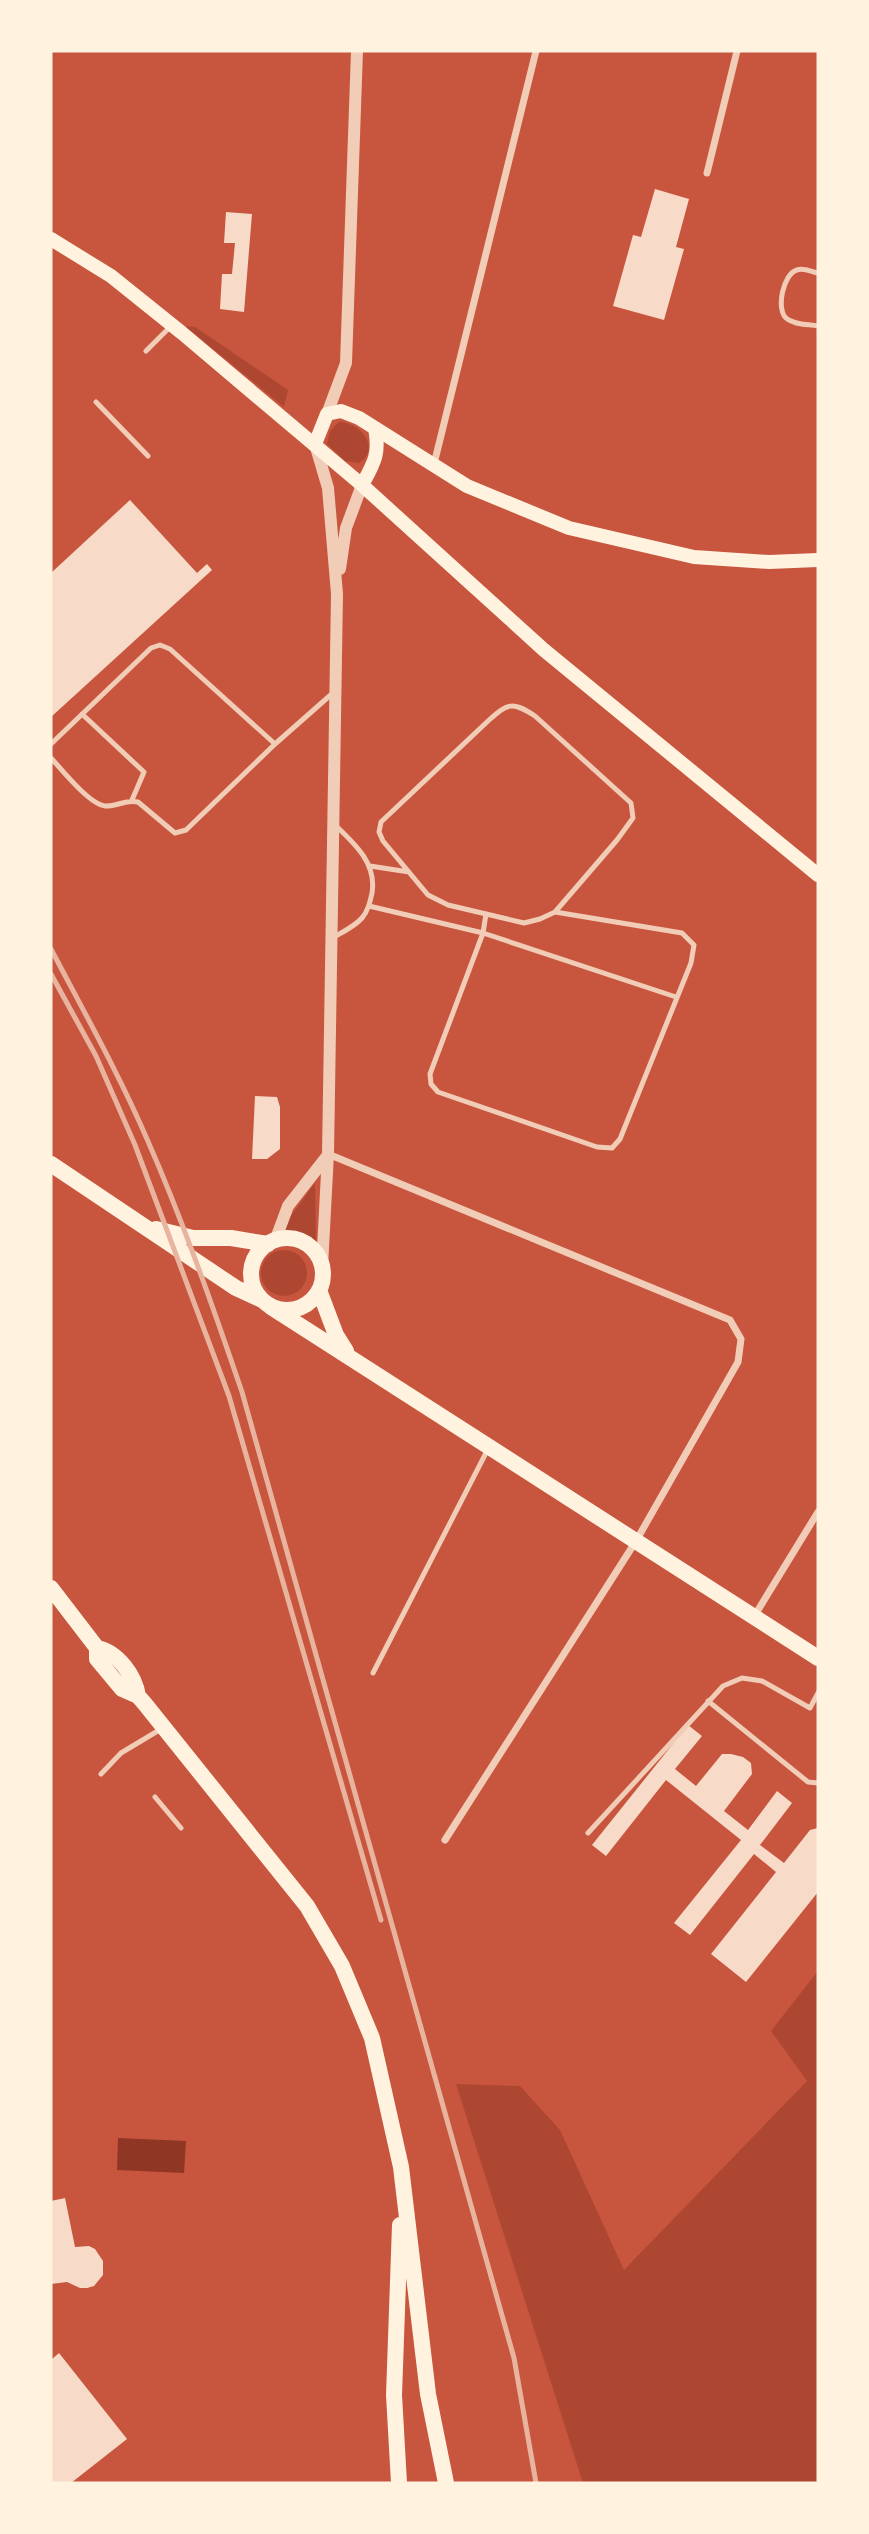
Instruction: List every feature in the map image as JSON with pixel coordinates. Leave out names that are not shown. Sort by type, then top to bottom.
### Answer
[{"type":"main road","points":[[51,239],[111,276],[172,325],[362,485],[544,650],[818,876]]},
{"type":"main road","points":[[314,444],[327,414],[341,411],[359,418],[467,486],[569,528],[694,558],[769,562],[818,560]]},
{"type":"main road","points":[[362,485],[376,460],[378,444],[375,428]]},
{"type":"main road","points":[[51,1164],[236,1288],[266,1303],[282,1310],[304,1306],[319,1290],[322,1267],[318,1256],[301,1241],[290,1238],[272,1242],[193,1238],[147,1227]]},
{"type":"main road","points":[[272,1242],[254,1260],[251,1271],[255,1292],[266,1303],[818,1658]]},
{"type":"main road","points":[[319,1290],[336,1335],[349,1356]]},
{"type":"main road","points":[[51,1588],[97,1648],[108,1650],[136,1681],[138,1696],[307,1906],[342,1966],[372,2038],[401,2167],[428,2394],[446,2483]]},
{"type":"main road","points":[[399,2483],[394,2395],[401,2167]]},
{"type":"street","points":[[327,414],[346,363],[357,51]]},
{"type":"street","points":[[433,466],[536,51]]},
{"type":"street","points":[[706,173],[737,51]]},
{"type":"street","points":[[314,444],[328,488],[337,594],[328,1154],[322,1267]]},
{"type":"street","points":[[337,594],[346,528],[362,485]]},
{"type":"street","points":[[272,1242],[288,1206],[328,1154]]},
{"type":"street","points":[[328,1154],[730,1320],[741,1339],[738,1362],[636,1541],[444,1840]]},
{"type":"street","points":[[755,1615],[818,1513]]},
{"type":"lane","points":[[818,274],[801,268],[793,270],[787,277],[780,309],[783,316],[790,321],[818,326]]},
{"type":"lane","points":[[146,351],[172,325]]},
{"type":"lane","points":[[96,402],[148,456]]},
{"type":"lane","points":[[51,744],[152,648],[160,645],[170,649],[275,744]]},
{"type":"lane","points":[[51,758],[94,803],[106,806],[132,800],[138,802],[174,833],[186,830],[275,744],[336,690]]},
{"type":"lane","points":[[512,705],[520,706],[535,716],[631,803],[633,818],[625,829],[555,912],[540,919],[524,923],[448,905],[428,895],[409,872],[383,841],[379,832],[381,822],[502,709],[512,705]]},
{"type":"lane","points":[[82,714],[144,772],[132,800]]},
{"type":"lane","points":[[332,939],[362,918],[369,906],[374,883],[370,866],[363,854],[334,824]]},
{"type":"lane","points":[[370,866],[409,872]]},
{"type":"lane","points":[[369,906],[483,933],[676,997]]},
{"type":"lane","points":[[486,914],[483,933],[430,1074],[431,1084],[438,1092],[597,1147],[612,1148],[620,1139],[691,962],[694,945],[682,933],[555,912]]},
{"type":"lane","points":[[373,1673],[489,1446]]},
{"type":"lane","points":[[588,1833],[723,1686],[742,1678],[762,1681],[818,1715]]},
{"type":"lane","points":[[810,1708],[818,1693]]},
{"type":"lane","points":[[708,1701],[808,1782],[818,1783]]},
{"type":"lane","points":[[101,1774],[121,1754],[164,1728]]},
{"type":"lane","points":[[155,1797],[181,1828]]},
{"type":"shaded area","points":[[185,326],[195,327],[288,390],[284,407]]},
{"type":"shaded area","points":[[339,422],[354,426],[366,437],[369,450],[359,463],[345,461],[327,444],[330,431]]},
{"type":"shaded area","points":[[315,1183],[316,1245],[299,1234],[282,1228]]},
{"type":"shaded area","points":[[284,1250],[300,1257],[307,1273],[300,1289],[284,1296],[268,1289],[261,1273],[268,1257]]},
{"type":"shaded area","points":[[818,1971],[818,2483],[583,2483],[456,2084],[520,2086],[560,2130],[624,2270],[807,2081],[771,2031]]},
{"type":"shaded area","points":[[118,2138],[186,2141],[184,2173],[117,2170]]},
{"type":"building","points":[[655,189],[689,199],[676,247],[684,249],[664,320],[613,306],[633,235],[641,237]]},
{"type":"building","points":[[226,212],[252,214],[244,312],[220,309],[222,274],[232,274],[235,243],[224,243]]},
{"type":"building","points":[[130,500],[197,573],[207,564],[212,570],[51,717],[51,573]]},
{"type":"building","points":[[255,1096],[277,1097],[280,1107],[280,1149],[267,1159],[252,1159]]},
{"type":"building","points":[[688,1725],[702,1736],[675,1769],[696,1786],[722,1754],[743,1757],[751,1763],[752,1774],[724,1811],[748,1830],[777,1791],[792,1803],[760,1845],[784,1863],[810,1830],[818,1828],[818,1892],[746,1982],[711,1954],[776,1872],[754,1854],[690,1935],[674,1923],[741,1840],[666,1780],[606,1856],[592,1845]]},
{"type":"building","points":[[65,2198],[75,2247],[89,2246],[95,2249],[103,2261],[103,2275],[94,2286],[80,2288],[67,2282],[51,2284],[51,2201]]},
{"type":"building","points":[[59,2353],[127,2439],[71,2483],[51,2483],[51,2360]]},
{"type":"railway","points":[[51,949],[113,1067],[147,1139],[209,1296],[242,1392],[514,2358],[536,2483]]},
{"type":"railway","points":[[51,974],[96,1056],[135,1145],[229,1396],[381,1920]]}]
